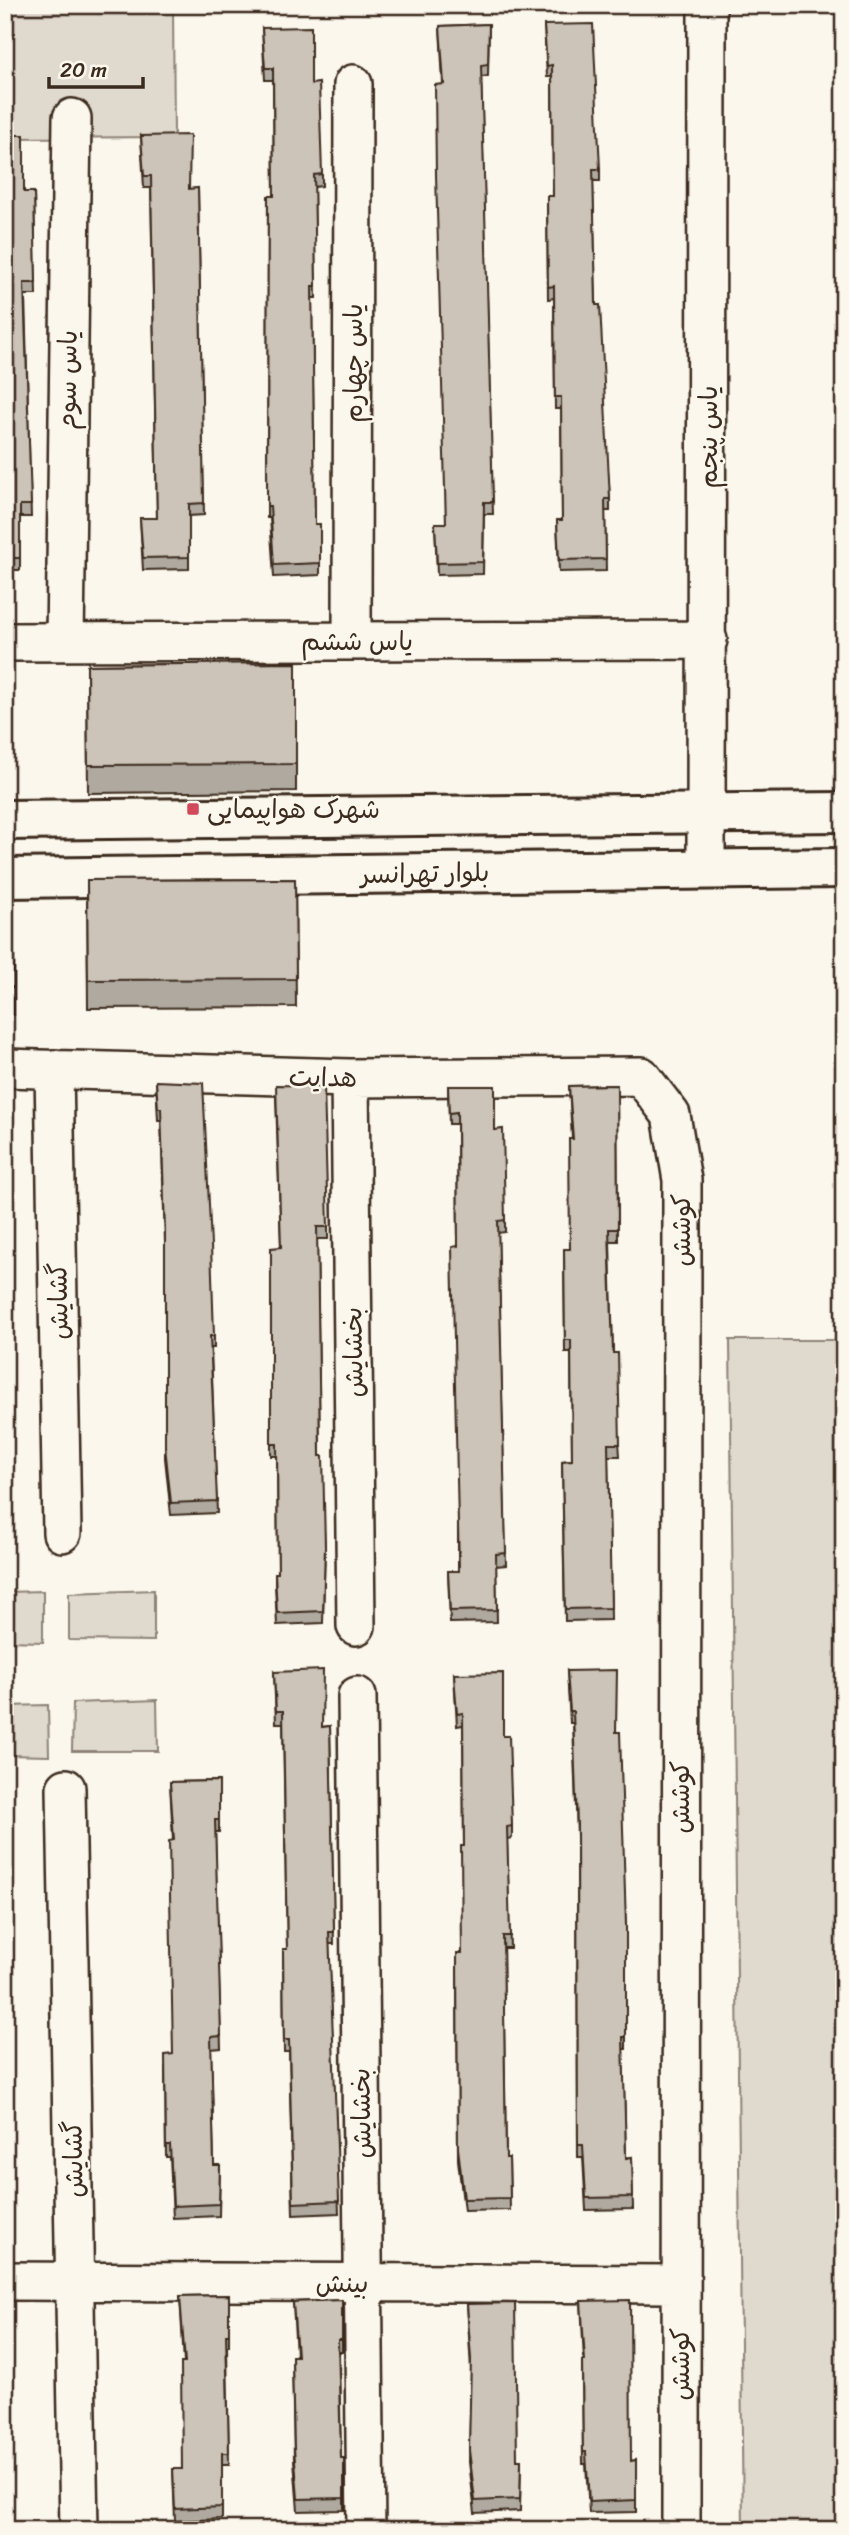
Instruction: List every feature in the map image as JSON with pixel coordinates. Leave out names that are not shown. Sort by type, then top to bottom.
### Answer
[{"type":"main road","points":[[5,820],[844,812]]},
{"type":"main road","name":"بلوار تهرانسر","points":[[5,878],[844,868]]},
{"type":"street","name":"یاس پنجم","points":[[706,868],[707,5]]},
{"type":"street","name":"یاس چهارم","points":[[352,641],[354,84]]},
{"type":"street","name":"یاس سوم","points":[[65,642],[72,118]]},
{"type":"street","name":"یاس ششم","points":[[5,642],[708,640]]},
{"type":"street","name":"هدایت","points":[[5,1068],[350,1078],[641,1076]]},
{"type":"street","name":"گشایش","points":[[54,1069],[62,1533]]},
{"type":"street","name":"کوشش","points":[[641,1076],[671,1115],[682,1180],[679,2284],[681,2530]]},
{"type":"street","name":"بخشایش","points":[[350,1078],[356,1626]]},
{"type":"street","name":"بخشایش","points":[[357,1696],[366,2530]]},
{"type":"street","name":"گشایش","points":[[66,1788],[79,2530]]},
{"type":"street","name":"بینش","points":[[5,2281],[679,2284]]},
{"type":"shaded area","points":[[5,5],[173,5],[174,137],[5,138]]},
{"type":"shaded area","points":[[730,1340],[844,1340],[844,2530],[743,2530]]},
{"type":"shaded area","points":[[154,1590],[154,1641],[69,1640],[69,1593]]},
{"type":"shaded area","points":[[43,1591],[43,1642],[5,1641],[5,1592]]},
{"type":"shaded area","points":[[157,1700],[158,1751],[72,1751],[73,1703]]},
{"type":"shaded area","points":[[48,1705],[49,1756],[5,1755],[5,1706]]},
{"type":"building","points":[[489,24],[488,64],[481,65],[493,502],[484,502],[483,562],[437,563],[435,523],[446,523],[436,175],[435,85],[444,84],[440,26]]},
{"type":"building","points":[[593,24],[600,169],[593,169],[596,305],[600,305],[610,499],[605,499],[606,559],[559,560],[557,520],[562,520],[561,397],[555,397],[554,286],[548,287],[547,196],[553,196],[552,65],[547,66],[544,25]]},
{"type":"building","points":[[311,27],[311,84],[319,83],[322,174],[314,175],[316,286],[312,286],[315,524],[320,524],[320,563],[274,565],[270,506],[267,506],[268,196],[274,196],[273,68],[265,68],[262,28]]},
{"type":"building","points":[[5,135],[24,135],[24,192],[34,192],[36,283],[24,283],[31,505],[20,505],[20,558],[5,558]]},
{"type":"building","points":[[190,135],[189,189],[198,188],[204,503],[189,504],[189,557],[143,558],[140,518],[157,518],[151,176],[144,176],[141,136]]},
{"type":"building","points":[[296,663],[296,764],[88,765],[87,665]]},
{"type":"building","points":[[6,664],[7,765],[5,765]]},
{"type":"building","points":[[295,879],[296,979],[88,980],[87,880]]},
{"type":"building","points":[[5,887],[13,887],[14,987],[5,987]]},
{"type":"building","points":[[156,1081],[203,1083],[211,1245],[214,1336],[210,1336],[217,1501],[171,1503],[165,1446],[165,1231],[161,1108],[158,1108]]},
{"type":"building","points":[[276,1085],[324,1086],[328,1227],[317,1227],[320,1456],[323,1456],[325,1547],[323,1611],[277,1613],[277,1444],[271,1444],[271,1248],[281,1247]]},
{"type":"building","points":[[617,1085],[618,1229],[609,1229],[613,1353],[618,1353],[620,1444],[608,1444],[611,1608],[565,1609],[562,1461],[572,1460],[571,1340],[565,1340],[564,1249],[570,1249],[569,1139],[573,1139],[569,1086]]},
{"type":"building","points":[[448,1086],[495,1086],[495,1130],[503,1129],[505,1220],[498,1221],[506,1553],[496,1554],[497,1610],[450,1611],[448,1571],[459,1571],[452,1247],[458,1246],[457,1112],[449,1113]]},
{"type":"building","points":[[323,1670],[322,1727],[330,1726],[334,1932],[329,1932],[339,2201],[293,2203],[289,2040],[284,2040],[283,1949],[287,1949],[283,1711],[276,1711],[274,1672]]},
{"type":"building","points":[[617,1670],[616,1732],[620,1732],[626,1926],[626,2037],[623,2037],[626,2158],[632,2157],[633,2197],[586,2198],[583,2145],[578,2145],[577,1825],[573,1711],[570,1711],[567,1671]]},
{"type":"building","points":[[503,1673],[503,1736],[509,1736],[512,1826],[507,1827],[510,1936],[503,1936],[506,2158],[509,2158],[510,2198],[464,2199],[458,2148],[457,1953],[462,1953],[463,1713],[457,1714],[454,1674]]},
{"type":"building","points":[[219,1781],[219,1820],[215,1820],[221,2036],[211,2037],[214,2165],[220,2165],[219,2204],[173,2206],[170,2145],[166,2145],[165,2055],[173,2054],[169,1841],[174,1840],[170,1782]]},
{"type":"building","points":[[229,2295],[229,2334],[226,2334],[229,2453],[222,2453],[222,2507],[175,2509],[173,2469],[182,2469],[181,2363],[185,2363],[180,2296]]},
{"type":"building","points":[[342,2300],[342,2340],[338,2340],[344,2498],[298,2499],[294,2448],[292,2356],[297,2356],[293,2302]]},
{"type":"building","points":[[630,2300],[631,2461],[636,2460],[636,2500],[589,2502],[586,2452],[583,2452],[582,2361],[585,2361],[581,2301]]},
{"type":"building","points":[[515,2303],[520,2499],[475,2501],[469,2450],[471,2359],[467,2304]]},
{"type":"place","name":"شهرک هواپیمایی","points":[[193,809]]}]
